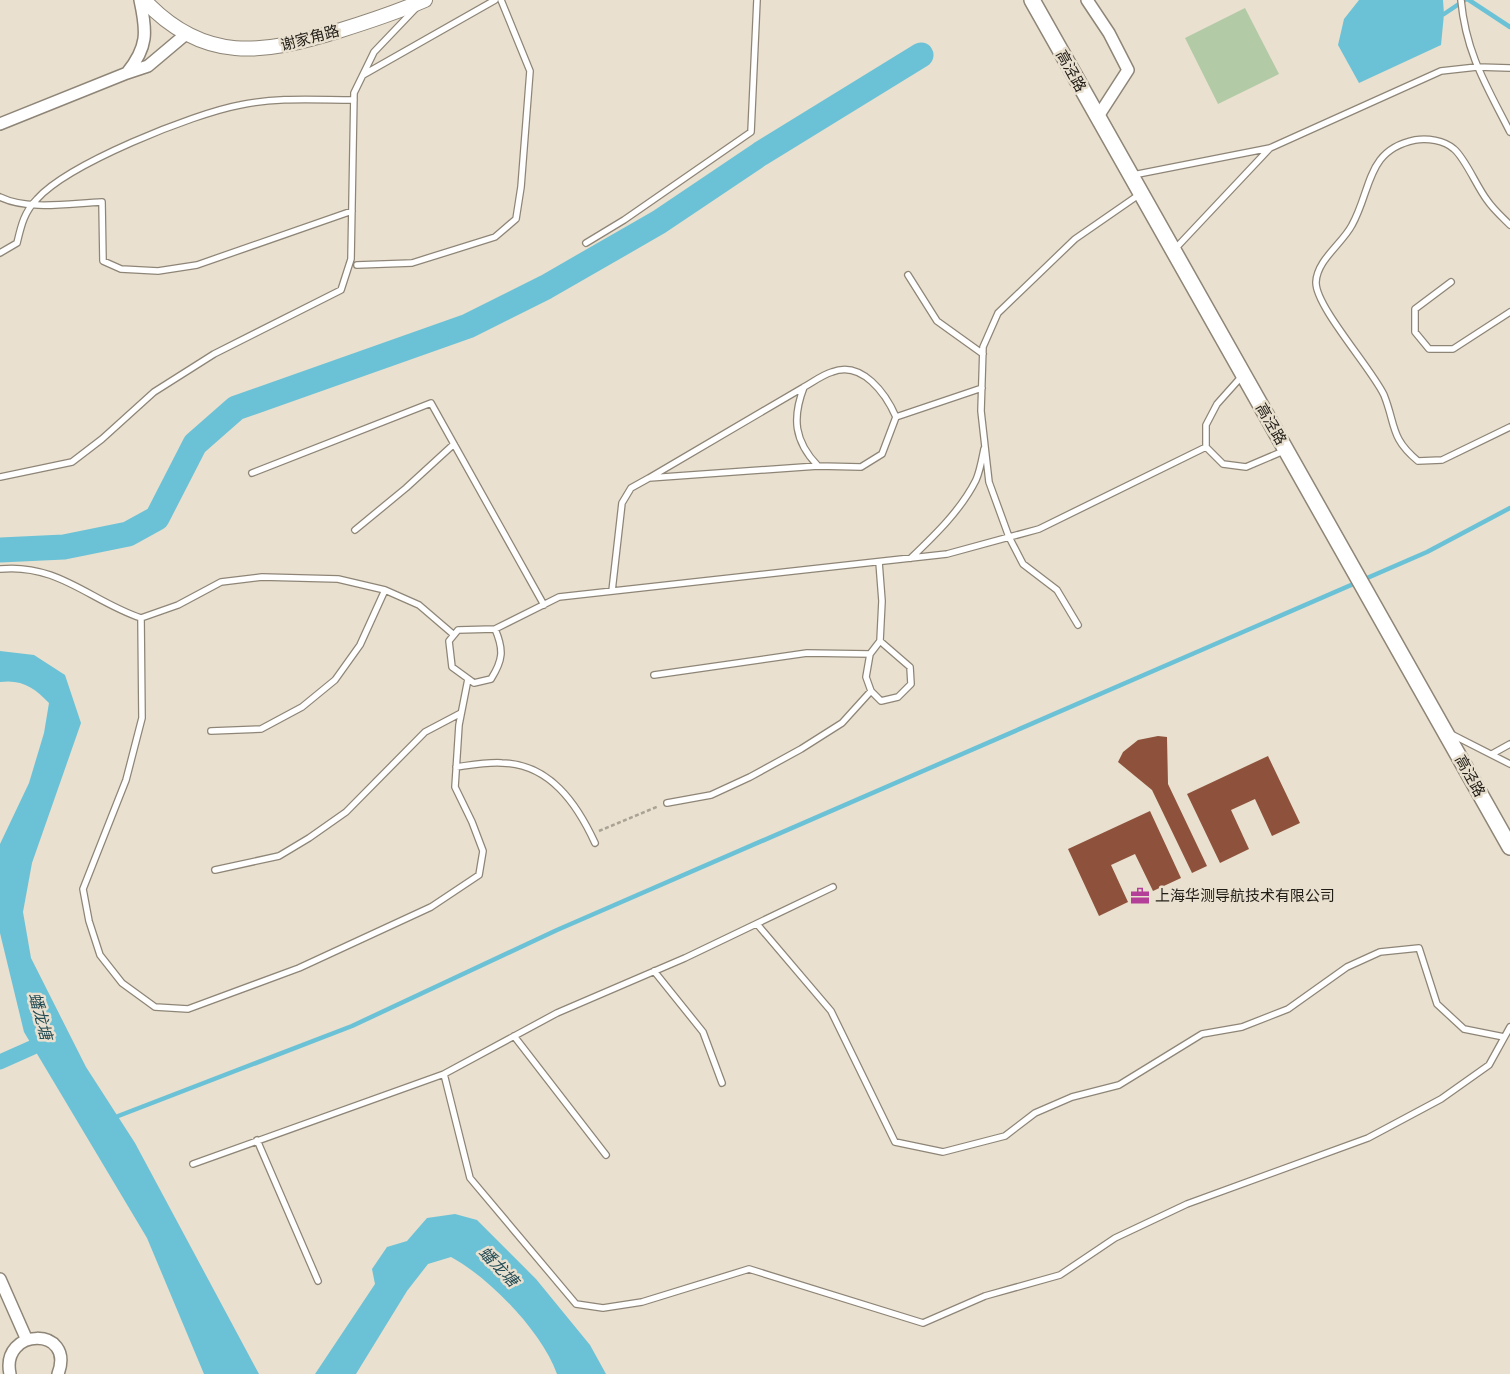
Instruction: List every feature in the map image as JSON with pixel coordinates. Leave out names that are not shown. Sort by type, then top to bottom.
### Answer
[{"type":"main road","name":"高泾路","points":[[1032,0],[1510,847]]},
{"type":"street","points":[[127,74],[140,57],[146,30],[140,0]]},
{"type":"street","name":"谢家角路","points":[[144,0],[169,23],[186,34],[222,47],[281,47],[368,21],[424,1]]},
{"type":"street","points":[[1087,0],[1109,33],[1128,70],[1097,118]]},
{"type":"street","points":[[0,124],[148,66],[186,34]]},
{"type":"street","points":[[0,1279],[26,1338]]},
{"type":"street","points":[[7,1373],[12,1348],[26,1338],[41,1338],[54,1346],[60,1361],[58,1374]]},
{"type":"lane","points":[[362,76],[495,0]]},
{"type":"lane","points":[[357,266],[412,264],[495,237],[516,220],[521,187],[530,71],[502,0]]},
{"type":"lane","points":[[586,243],[624,220],[751,132],[757,0]]},
{"type":"lane","points":[[1461,0],[1464,30],[1477,67],[1510,132]]},
{"type":"lane","points":[[1,476],[72,462],[102,439],[154,392],[214,354],[341,290],[351,259],[354,93],[374,52],[424,1]]},
{"type":"lane","points":[[1130,175],[1270,148],[1441,71],[1477,67],[1510,68]]},
{"type":"lane","points":[[0,253],[17,243],[24,216],[38,198],[80,167],[186,121],[240,105],[289,100],[354,100]]},
{"type":"lane","points":[[1510,225],[1488,202],[1454,149],[1428,138],[1404,142],[1387,150],[1374,168],[1352,226],[1319,269],[1316,284],[1326,310],[1383,395],[1394,432],[1405,450],[1418,461],[1442,460],[1510,427]]},
{"type":"lane","points":[[1174,250],[1270,148]]},
{"type":"lane","points":[[1078,625],[1057,590],[1023,564],[1009,537],[990,482],[981,411],[983,347],[998,313],[1075,240],[1141,193]]},
{"type":"lane","points":[[0,196],[9,201],[33,204],[102,202],[103,260],[121,269],[158,271],[197,265],[352,211]]},
{"type":"lane","points":[[908,275],[937,321],[983,354]]},
{"type":"lane","points":[[1451,282],[1415,309],[1415,332],[1429,349],[1452,349],[1510,312]]},
{"type":"lane","points":[[612,591],[622,503],[631,488],[833,371],[853,371],[873,382],[887,398],[896,417],[882,454],[861,467],[818,466],[649,478]]},
{"type":"lane","points":[[1243,374],[1217,404],[1206,426],[1206,447],[1223,464],[1246,467],[1286,450]]},
{"type":"lane","points":[[804,387],[797,405],[797,428],[804,452],[818,466]]},
{"type":"lane","points":[[896,417],[982,388]]},
{"type":"lane","points":[[252,473],[431,403],[544,605]]},
{"type":"lane","points":[[355,530],[406,488],[454,444]]},
{"type":"lane","points":[[911,558],[944,526],[961,502],[976,479],[985,445]]},
{"type":"lane","points":[[495,629],[500,641],[501,663],[492,679],[474,683],[452,667],[449,641],[458,630],[495,629],[559,597],[947,554],[1039,529],[1206,447]]},
{"type":"lane","points":[[879,562],[882,601],[880,641],[870,654],[866,677],[871,691],[881,701],[898,697],[911,684],[910,667],[880,641]]},
{"type":"lane","points":[[0,569],[15,567],[53,576],[86,590],[121,612],[141,618],[178,605],[221,582],[262,577],[338,579],[385,590],[419,605],[454,635]]},
{"type":"lane","points":[[211,731],[261,729],[302,707],[335,680],[360,645],[385,590]]},
{"type":"lane","points":[[141,618],[142,718],[126,780],[83,889],[89,921],[100,955],[122,983],[154,1007],[188,1009],[299,968],[431,907],[479,875],[483,851],[472,822],[455,788],[461,713],[468,679]]},
{"type":"lane","points":[[654,675],[807,653],[870,654]]},
{"type":"lane","points":[[667,802],[711,795],[750,778],[802,750],[842,723],[871,691]]},
{"type":"lane","points":[[215,870],[279,856],[309,838],[346,812],[425,732],[461,713]]},
{"type":"lane","points":[[1445,730],[1510,764]]},
{"type":"lane","points":[[1492,754],[1510,744]]},
{"type":"lane","points":[[456,766],[503,763],[536,770],[561,788],[581,812],[595,843]]},
{"type":"lane","points":[[193,1164],[444,1074],[557,1013],[757,924],[833,887]]},
{"type":"lane","points":[[757,924],[831,1011],[895,1142],[943,1152],[1005,1136],[1035,1113],[1072,1097],[1119,1086],[1202,1034],[1242,1027],[1288,1009],[1347,967],[1380,952],[1419,948],[1438,1004],[1464,1029],[1504,1037]]},
{"type":"lane","points":[[654,971],[703,1032],[722,1083]]},
{"type":"lane","points":[[444,1074],[470,1178],[576,1304],[603,1308],[642,1302],[748,1270],[923,1323],[985,1296],[1060,1275],[1115,1238],[1187,1204],[1368,1138],[1441,1099],[1489,1065],[1510,1027]]},
{"type":"lane","points":[[514,1036],[606,1155]]},
{"type":"lane","points":[[257,1140],[318,1281]]},
{"type":"path","points":[[591,834],[667,802]]},
{"type":"green space","points":[[1245,8],[1279,74],[1218,104],[1185,38]]},
{"type":"water","points":[[1359,0],[1443,0],[1444,14],[1441,45],[1359,83],[1338,45],[1344,19]]},
{"type":"water","name":"蟠龙塘","points":[[0,651],[34,655],[65,675],[81,723],[32,863],[23,912],[31,958],[86,1067],[135,1143],[259,1374],[204,1374],[147,1238],[24,1032],[0,933],[0,844],[29,783],[44,733],[49,703],[39,693],[21,683],[0,682]]},
{"type":"water","name":"蟠龙塘","points":[[455,1214],[477,1220],[536,1279],[590,1345],[606,1374],[557,1374],[540,1341],[513,1308],[482,1278],[451,1257],[428,1264],[407,1291],[356,1374],[315,1374],[375,1284],[372,1269],[387,1247],[407,1241],[427,1218]]},
{"type":"building","points":[[1158,736],[1167,737],[1168,784],[1207,866],[1192,873],[1152,790],[1118,762],[1123,752],[1138,740]]},
{"type":"building","points":[[1268,756],[1300,823],[1272,836],[1255,799],[1231,810],[1249,849],[1220,863],[1187,794]]},
{"type":"building","points":[[1150,811],[1181,878],[1153,891],[1135,854],[1111,865],[1128,902],[1099,916],[1068,849]]},
{"type":"waterway","points":[[1444,14],[1465,0]]},
{"type":"waterway","points":[[1469,0],[1510,27]]},
{"type":"waterway","points":[[0,550],[64,547],[128,534],[157,518],[195,444],[236,408],[468,326],[546,287],[659,222],[760,154],[921,55]]},
{"type":"waterway","points":[[113,1118],[352,1026],[557,930],[1427,552],[1510,508]]},
{"type":"waterway","name":"蟠龙塘","points":[[0,1062],[47,1041]]},
{"type":"place","name":"上海华测导航技术有限公司","points":[[1140,896]]}]
